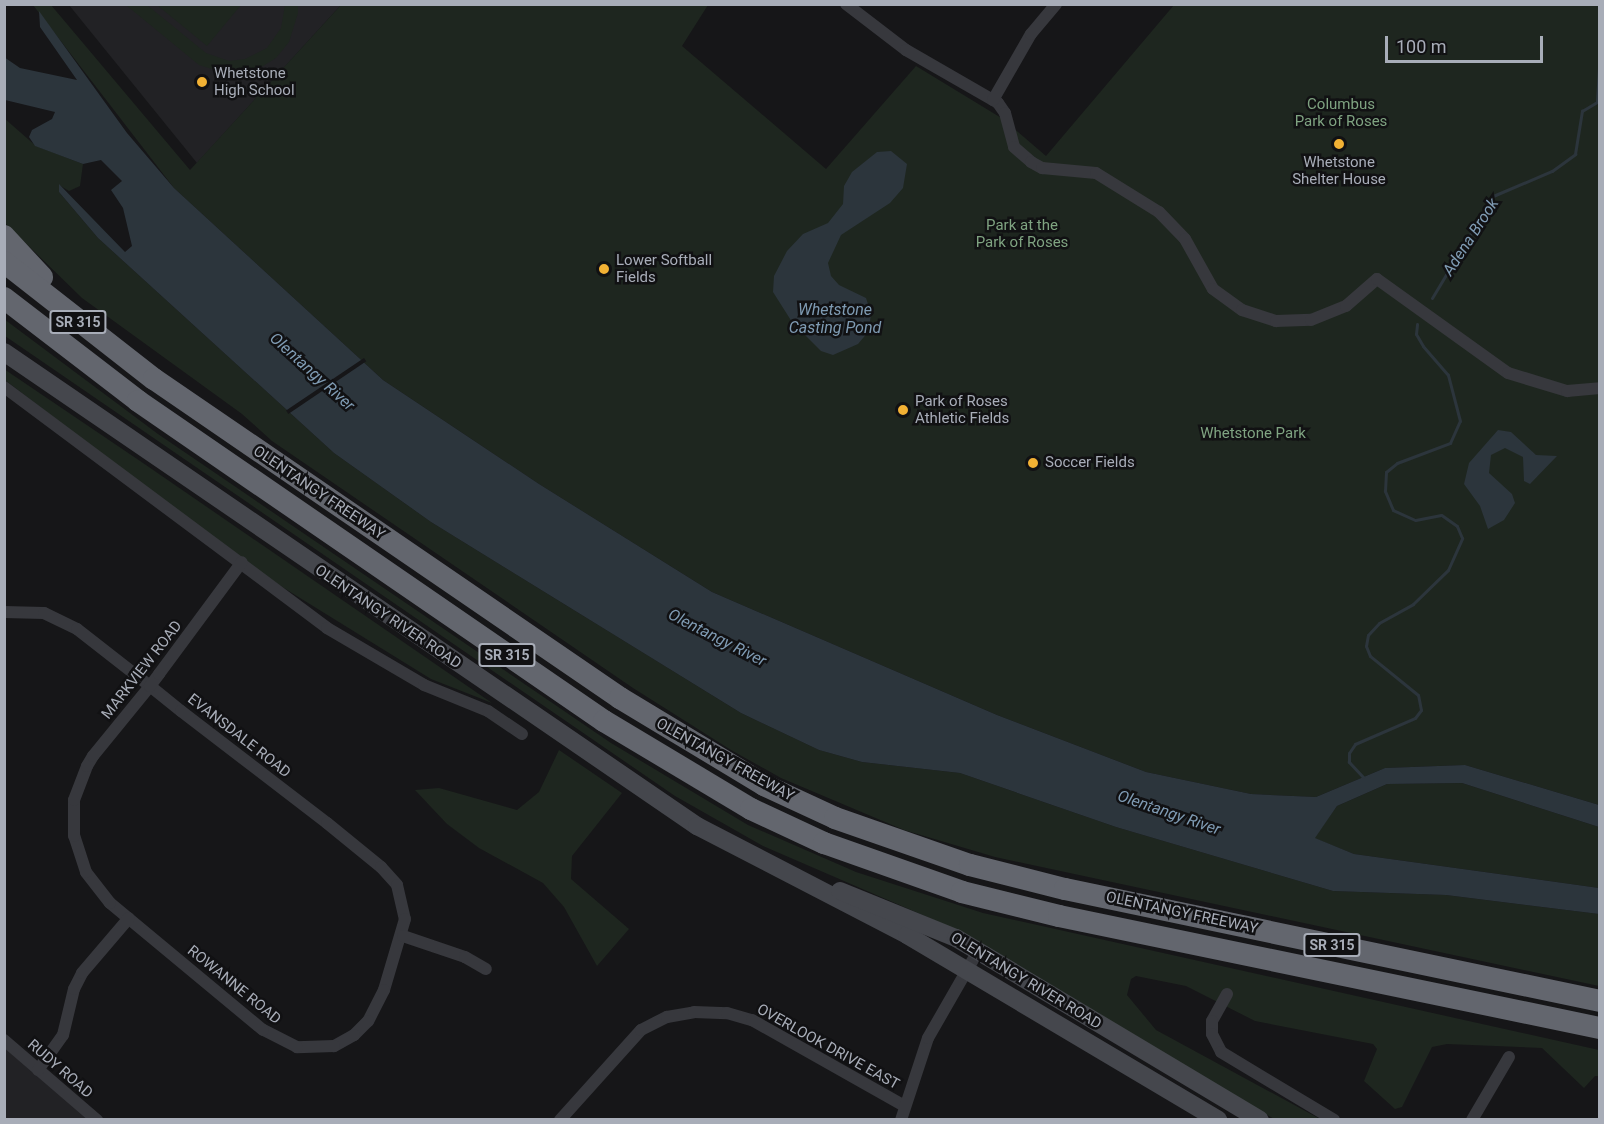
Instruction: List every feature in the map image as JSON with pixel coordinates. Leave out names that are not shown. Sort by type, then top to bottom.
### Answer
[{"type":"highway","points":[[4,236],[36,271],[154,379]]},
{"type":"highway","name":"OLENTANGY FREEWAY","points":[[4,262],[154,379],[629,704],[764,785],[835,818],[958,862],[1034,881],[1599,1001]]},
{"type":"highway","name":"OLENTANGY FREEWAY","points":[[4,298],[138,401],[604,722],[689,775],[813,838],[962,892],[1059,916],[1599,1028]]},
{"type":"main road","name":"OLENTANGY RIVER ROAD","points":[[4,352],[654,798],[779,870],[907,935],[1218,1119]]},
{"type":"main road","name":"OLENTANGY RIVER ROAD","points":[[779,870],[916,919],[978,951],[1260,1119]]},
{"type":"street","points":[[846,4],[906,50],[993,100],[1003,110],[1008,136],[1022,156],[1042,168],[1096,173],[1128,190],[1159,212],[1185,239],[1214,289],[1242,310],[1276,321],[1311,320],[1346,306],[1377,279],[1508,373],[1567,391],[1599,388]]},
{"type":"street","points":[[993,100],[1031,34],[1056,4]]},
{"type":"street","points":[[4,387],[242,562],[327,628],[424,685],[488,711],[522,734]]},
{"type":"street","name":"MARKVIEW ROAD","points":[[74,800],[93,756],[150,686],[242,562]]},
{"type":"street","name":"EVANSDALE ROAD","points":[[4,612],[44,613],[77,629],[381,867],[400,892],[405,919],[403,936]]},
{"type":"street","name":"ROWANNE ROAD","points":[[74,800],[78,856],[97,888],[129,918],[262,1030],[285,1044],[311,1049],[334,1046],[354,1035],[368,1021],[403,936]]},
{"type":"street","points":[[38,1070],[63,1035],[74,989],[82,973],[129,918]]},
{"type":"street","points":[[403,936],[465,957],[486,969]]},
{"type":"street","points":[[901,1119],[903,1105],[928,1038],[978,951]]},
{"type":"street","points":[[1227,994],[1212,1020],[1212,1034],[1221,1052],[1334,1119]]},
{"type":"street","name":"OVERLOOK DRIVE EAST","points":[[560,1119],[640,1030],[667,1017],[716,1013],[752,1020],[903,1105]]},
{"type":"street","name":"RUDY ROAD","points":[[4,1040],[97,1119]]},
{"type":"street","points":[[1472,1119],[1509,1057]]},
{"type":"shaded area","name":"Whetstone High School","points":[[69,5],[341,5],[197,163]]},
{"type":"shaded area","points":[[5,1048],[90,1119],[5,1119]]},
{"type":"green space","name":"Whetstone Park","points":[[33,5],[51,5],[190,170],[341,5],[708,5],[682,46],[826,169],[916,66],[1003,119],[1046,156],[1174,5],[1599,5],[1599,805],[1465,765],[1385,768],[1316,797],[1251,794],[1146,772],[997,715],[712,592],[539,484],[383,380],[174,188]]},
{"type":"green space","points":[[126,5],[147,5],[206,53],[229,61],[245,59],[267,48],[281,28],[285,5],[298,5],[298,13],[289,42],[276,58],[258,69],[228,74],[199,65]]},
{"type":"green space","points":[[157,5],[241,5],[207,46]]},
{"type":"green space","points":[[4,118],[36,146],[83,164],[80,186],[69,191],[59,185],[59,192],[98,238],[334,453],[431,522],[741,713],[819,750],[862,762],[960,773],[1116,827],[1333,891],[1446,895],[1599,914],[1599,986],[995,857],[904,830],[781,778],[731,750],[633,688],[272,441],[242,414],[82,298],[5,223]]},
{"type":"green space","points":[[4,319],[158,434],[611,743],[748,825],[856,872],[983,913],[1599,1050],[1599,1076],[1595,1076],[1584,1088],[1542,1048],[1447,1044],[1432,1047],[1402,1107],[1395,1109],[1364,1081],[1377,1049],[1373,1044],[1255,1021],[1186,986],[1136,976],[1131,979],[1127,995],[1156,1030],[1320,1119],[1274,1119],[955,929],[763,846],[675,796],[5,336]]},
{"type":"green space","points":[[4,369],[492,703],[431,679],[242,562],[5,380]]},
{"type":"green space","points":[[559,750],[622,793],[572,856],[571,879],[629,929],[597,966],[564,907],[543,883],[479,848],[447,824],[415,790],[439,788],[517,810],[539,792]]},
{"type":"green space","points":[[1462,783],[1599,827],[1599,888],[1354,854],[1314,838],[1337,806],[1387,784]]},
{"type":"water","name":"Olentangy River","points":[[39,11],[127,133],[174,188],[383,380],[539,484],[712,592],[997,715],[1146,772],[1251,794],[1316,797],[1385,768],[1465,765],[1599,805],[1599,827],[1462,783],[1387,784],[1337,806],[1315,838],[1354,854],[1599,888],[1599,914],[1446,895],[1333,891],[1116,827],[960,773],[862,762],[819,750],[741,713],[431,522],[334,453],[98,238],[59,192],[59,184],[125,252],[132,246],[123,208],[111,190],[122,181],[101,160],[83,164],[35,146],[29,137],[32,130],[52,119],[55,112],[5,100],[4,57],[20,68],[77,80],[40,27]]},
{"type":"water","name":"Whetstone Casting Pond","points":[[891,151],[907,164],[903,188],[890,203],[841,235],[828,263],[831,276],[839,285],[866,298],[871,313],[869,331],[858,344],[833,355],[821,351],[792,322],[773,292],[774,276],[787,251],[803,234],[828,223],[843,204],[844,186],[852,172],[877,152]]},
{"type":"water","points":[[1498,430],[1511,432],[1536,455],[1557,456],[1530,484],[1524,481],[1523,457],[1505,448],[1491,455],[1489,473],[1512,494],[1515,503],[1504,520],[1488,529],[1480,506],[1464,484],[1469,463]]},
{"type":"pier","points":[[364,358],[366,361],[288,414],[286,411]]},
{"type":"waterway","name":"Adena Brook","points":[[1432,298],[1493,196],[1552,171],[1575,154],[1582,111],[1597,102],[1600,50]]},
{"type":"waterway","name":"Adena Brook","points":[[1363,777],[1349,762],[1349,753],[1355,744],[1415,718],[1421,710],[1418,695],[1370,656],[1366,646],[1368,635],[1379,623],[1413,604],[1448,570],[1462,538],[1457,526],[1441,515],[1415,520],[1393,510],[1385,491],[1386,472],[1397,463],[1450,443],[1460,421],[1448,375],[1423,346],[1416,334],[1417,324]]},
{"type":"place","name":"Whetstone High School","points":[[202,82]]},
{"type":"place","name":"Whetstone Shelter House","points":[[1339,144]]},
{"type":"place","name":"Lower Softball Fields","points":[[604,269]]},
{"type":"place","name":"Park of Roses Athletic Fields","points":[[903,410]]},
{"type":"place","name":"Soccer Fields","points":[[1033,463]]},
{"type":"park label","name":"Columbus Park of Roses","points":[[1341,112]]},
{"type":"park label","name":"Park at the Park of Roses","points":[[1022,234]]}]
